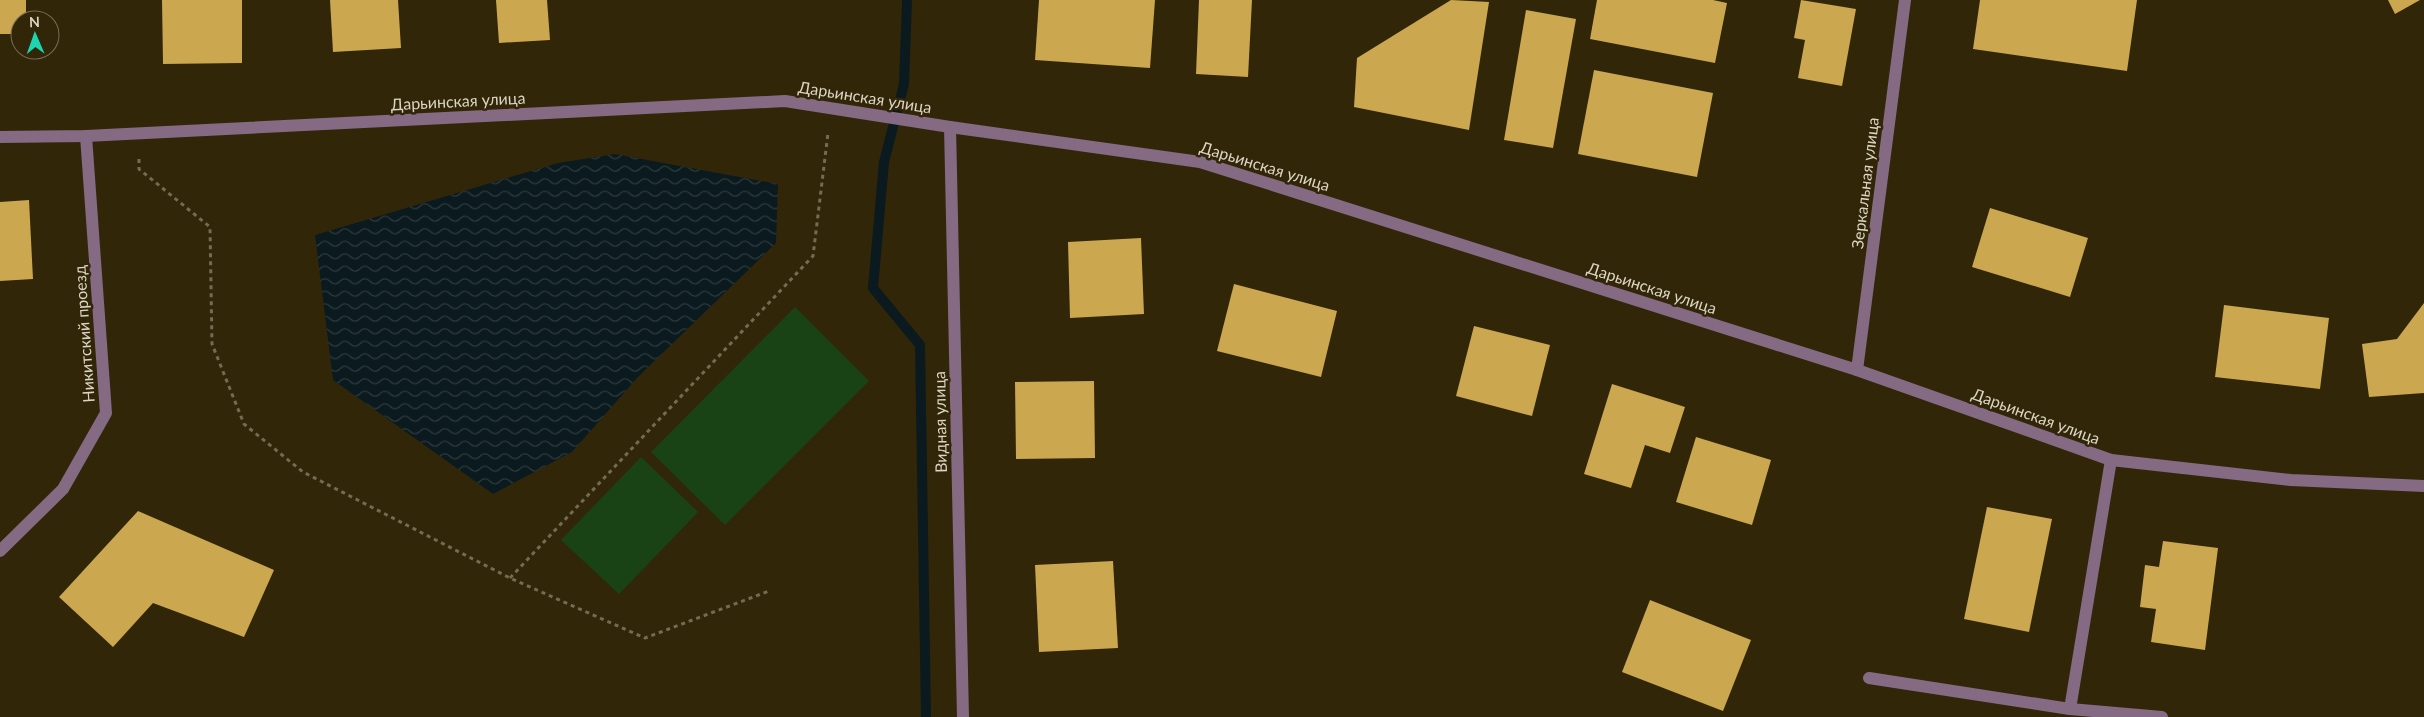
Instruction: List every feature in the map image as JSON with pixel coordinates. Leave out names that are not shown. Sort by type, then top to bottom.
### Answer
[{"type":"street","name":"Зеркальная улица","points":[[1858,370],[1905,0]]},
{"type":"street","name":"Дарьинская улица","points":[[0,137],[86,136],[785,100],[950,127],[1200,162],[1858,370],[2110,460],[2291,480],[2424,486]]},
{"type":"street","name":"Видная улица","points":[[950,127],[963,717]]},
{"type":"street","name":"Никитский проезд","points":[[0,551],[63,489],[106,413],[86,136]]},
{"type":"street","points":[[2070,709],[2110,460]]},
{"type":"street","points":[[1869,678],[2070,709],[2162,717]]},
{"type":"path","points":[[510,578],[813,256],[831,108]]},
{"type":"path","points":[[139,133],[139,169],[210,227],[212,344],[244,424],[302,472],[510,578],[645,638],[769,591]]},
{"type":"green space","points":[[795,307],[869,381],[725,525],[651,452]]},
{"type":"green space","points":[[641,457],[698,512],[619,594],[561,540]]},
{"type":"water","points":[[615,154],[778,184],[776,243],[638,377],[572,452],[493,494],[333,380],[315,235],[558,163]]},
{"type":"building","points":[[0,0],[26,0],[26,10],[10,10],[10,34],[0,34]]},
{"type":"building","points":[[162,0],[242,0],[242,63],[163,64]]},
{"type":"building","points":[[330,0],[398,0],[401,48],[333,52]]},
{"type":"building","points":[[496,0],[547,0],[550,40],[499,43]]},
{"type":"building","points":[[1039,0],[1155,0],[1150,68],[1035,60]]},
{"type":"building","points":[[1199,0],[1252,0],[1248,77],[1196,74]]},
{"type":"building","points":[[1451,0],[1489,2],[1469,130],[1354,107],[1357,58]]},
{"type":"building","points":[[1597,0],[1713,0],[1727,3],[1715,63],[1590,39]]},
{"type":"building","points":[[1801,0],[1856,9],[1842,86],[1798,78],[1805,40],[1794,38]]},
{"type":"building","points":[[1980,0],[2137,0],[2127,71],[1973,49]]},
{"type":"building","points":[[2388,0],[2420,0],[2395,14]]},
{"type":"building","points":[[1526,10],[1576,19],[1553,148],[1504,140]]},
{"type":"building","points":[[1594,70],[1713,93],[1697,177],[1578,154]]},
{"type":"building","points":[[29,200],[33,279],[0,281],[0,202]]},
{"type":"building","points":[[1990,208],[2088,238],[2070,297],[1972,267]]},
{"type":"building","points":[[1141,238],[1144,314],[1070,318],[1068,242]]},
{"type":"building","points":[[1234,284],[1337,311],[1321,377],[1217,351]]},
{"type":"building","points":[[2424,303],[2424,393],[2369,397],[2362,344],[2397,339]]},
{"type":"building","points":[[2224,305],[2329,318],[2320,389],[2215,377]]},
{"type":"building","points":[[1474,326],[1550,345],[1532,416],[1456,396]]},
{"type":"building","points":[[1094,381],[1095,458],[1016,459],[1015,382]]},
{"type":"building","points":[[1612,384],[1685,407],[1670,453],[1645,445],[1631,488],[1584,474]]},
{"type":"building","points":[[1696,437],[1771,460],[1752,525],[1676,502]]},
{"type":"building","points":[[1987,507],[2052,519],[2029,632],[1964,619]]},
{"type":"building","points":[[138,511],[274,570],[244,637],[153,603],[113,647],[59,597]]},
{"type":"building","points":[[2163,541],[2218,548],[2205,650],[2151,642],[2156,609],[2140,607],[2145,565],[2159,567]]},
{"type":"building","points":[[1113,561],[1118,648],[1039,652],[1035,565]]},
{"type":"building","points":[[1650,600],[1751,640],[1723,711],[1622,672]]},
{"type":"waterway","points":[[907,0],[904,84],[884,162],[873,288],[920,345],[926,717]]}]
